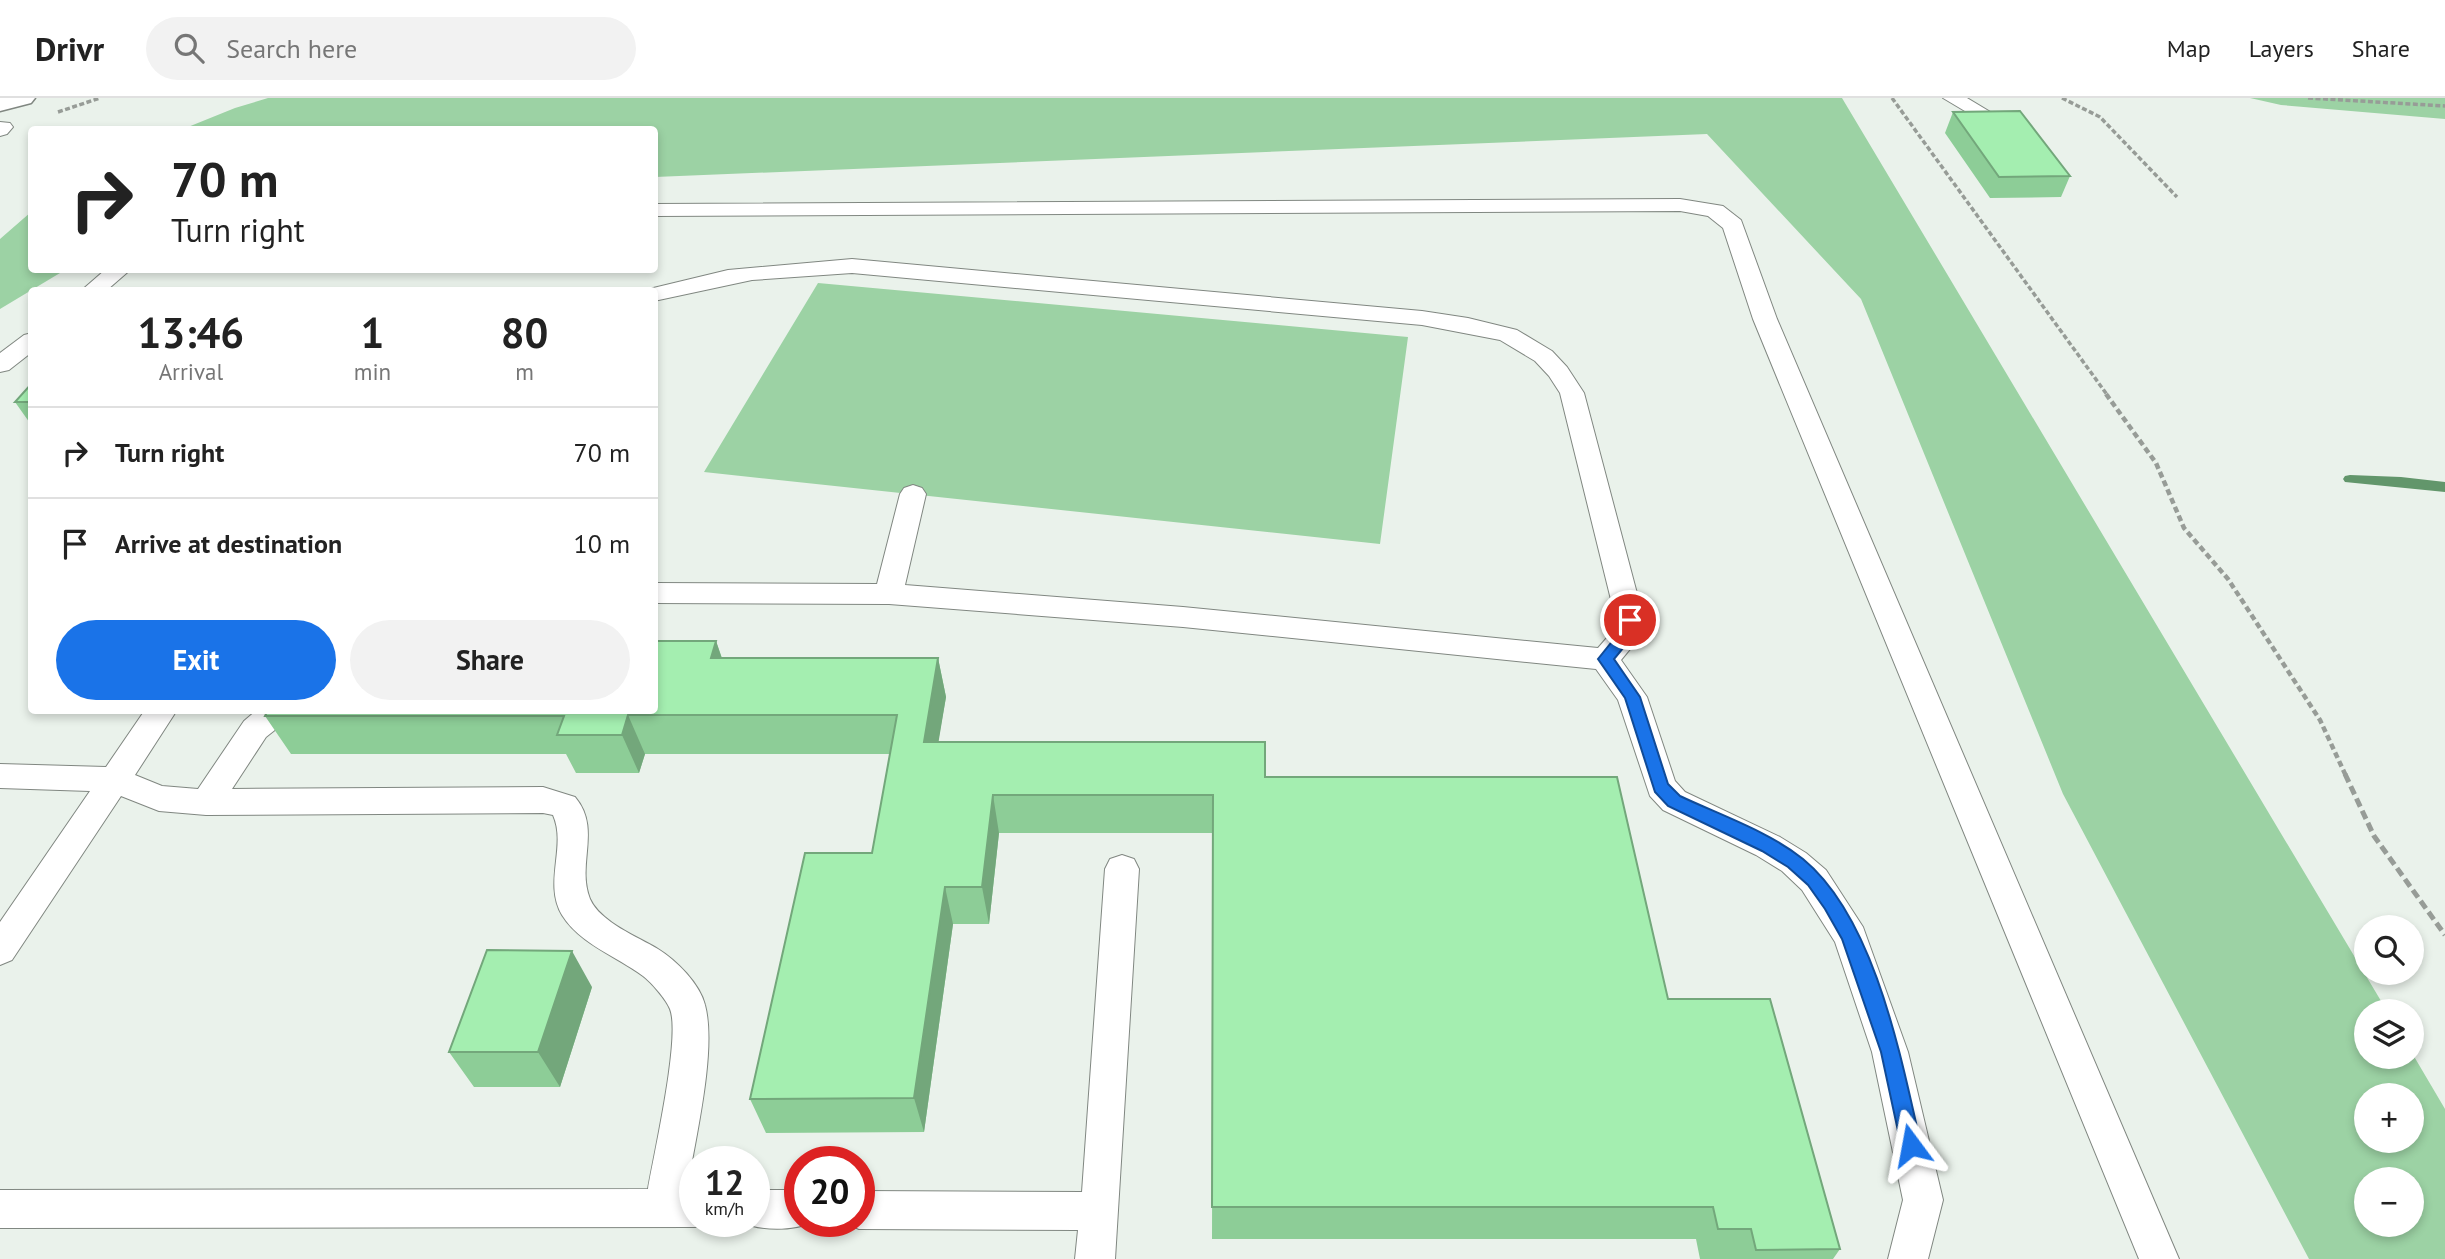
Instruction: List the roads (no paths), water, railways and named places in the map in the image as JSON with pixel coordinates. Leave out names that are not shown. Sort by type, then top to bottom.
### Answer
[{"type":"street","points":[[1,120],[22,98]]},
{"type":"lane","points":[[1953,98],[1997,122]]},
{"type":"lane","points":[[658,210],[1680,205],[1700,207],[1725,217],[1740,238],[1741,256],[1770,332],[2159,1259]]},
{"type":"lane","points":[[658,293],[684,285],[769,270],[852,266],[1422,318],[1471,325],[1521,340],[1552,361],[1572,393],[1630,620],[1625,636],[1605,659]]},
{"type":"lane","points":[[97,287],[115,273]]},
{"type":"lane","points":[[0,365],[28,343]]},
{"type":"lane","points":[[889,594],[913,494]]},
{"type":"lane","points":[[658,593],[889,594],[1264,625],[1605,659],[1632,697],[1661,787],[1674,801],[1769,846],[1794,862],[1814,880],[1851,937],[1890,1052],[1923,1200],[1908,1259]]},
{"type":"lane","points":[[0,950],[159,714]]},
{"type":"lane","points":[[206,802],[255,729],[274,714]]},
{"type":"lane","points":[[0,776],[114,780],[159,798],[206,802],[543,800],[564,806],[569,812],[574,830],[569,877],[575,906],[591,925],[658,967],[687,1003],[692,1035],[684,1146]]},
{"type":"lane","points":[[1096,1259],[1122,869]]},
{"type":"lane","points":[[0,1209],[679,1208]]},
{"type":"lane","points":[[875,1210],[1100,1211]]},
{"type":"waterway","points":[[2350,479],[2401,481],[2445,487]]}]
